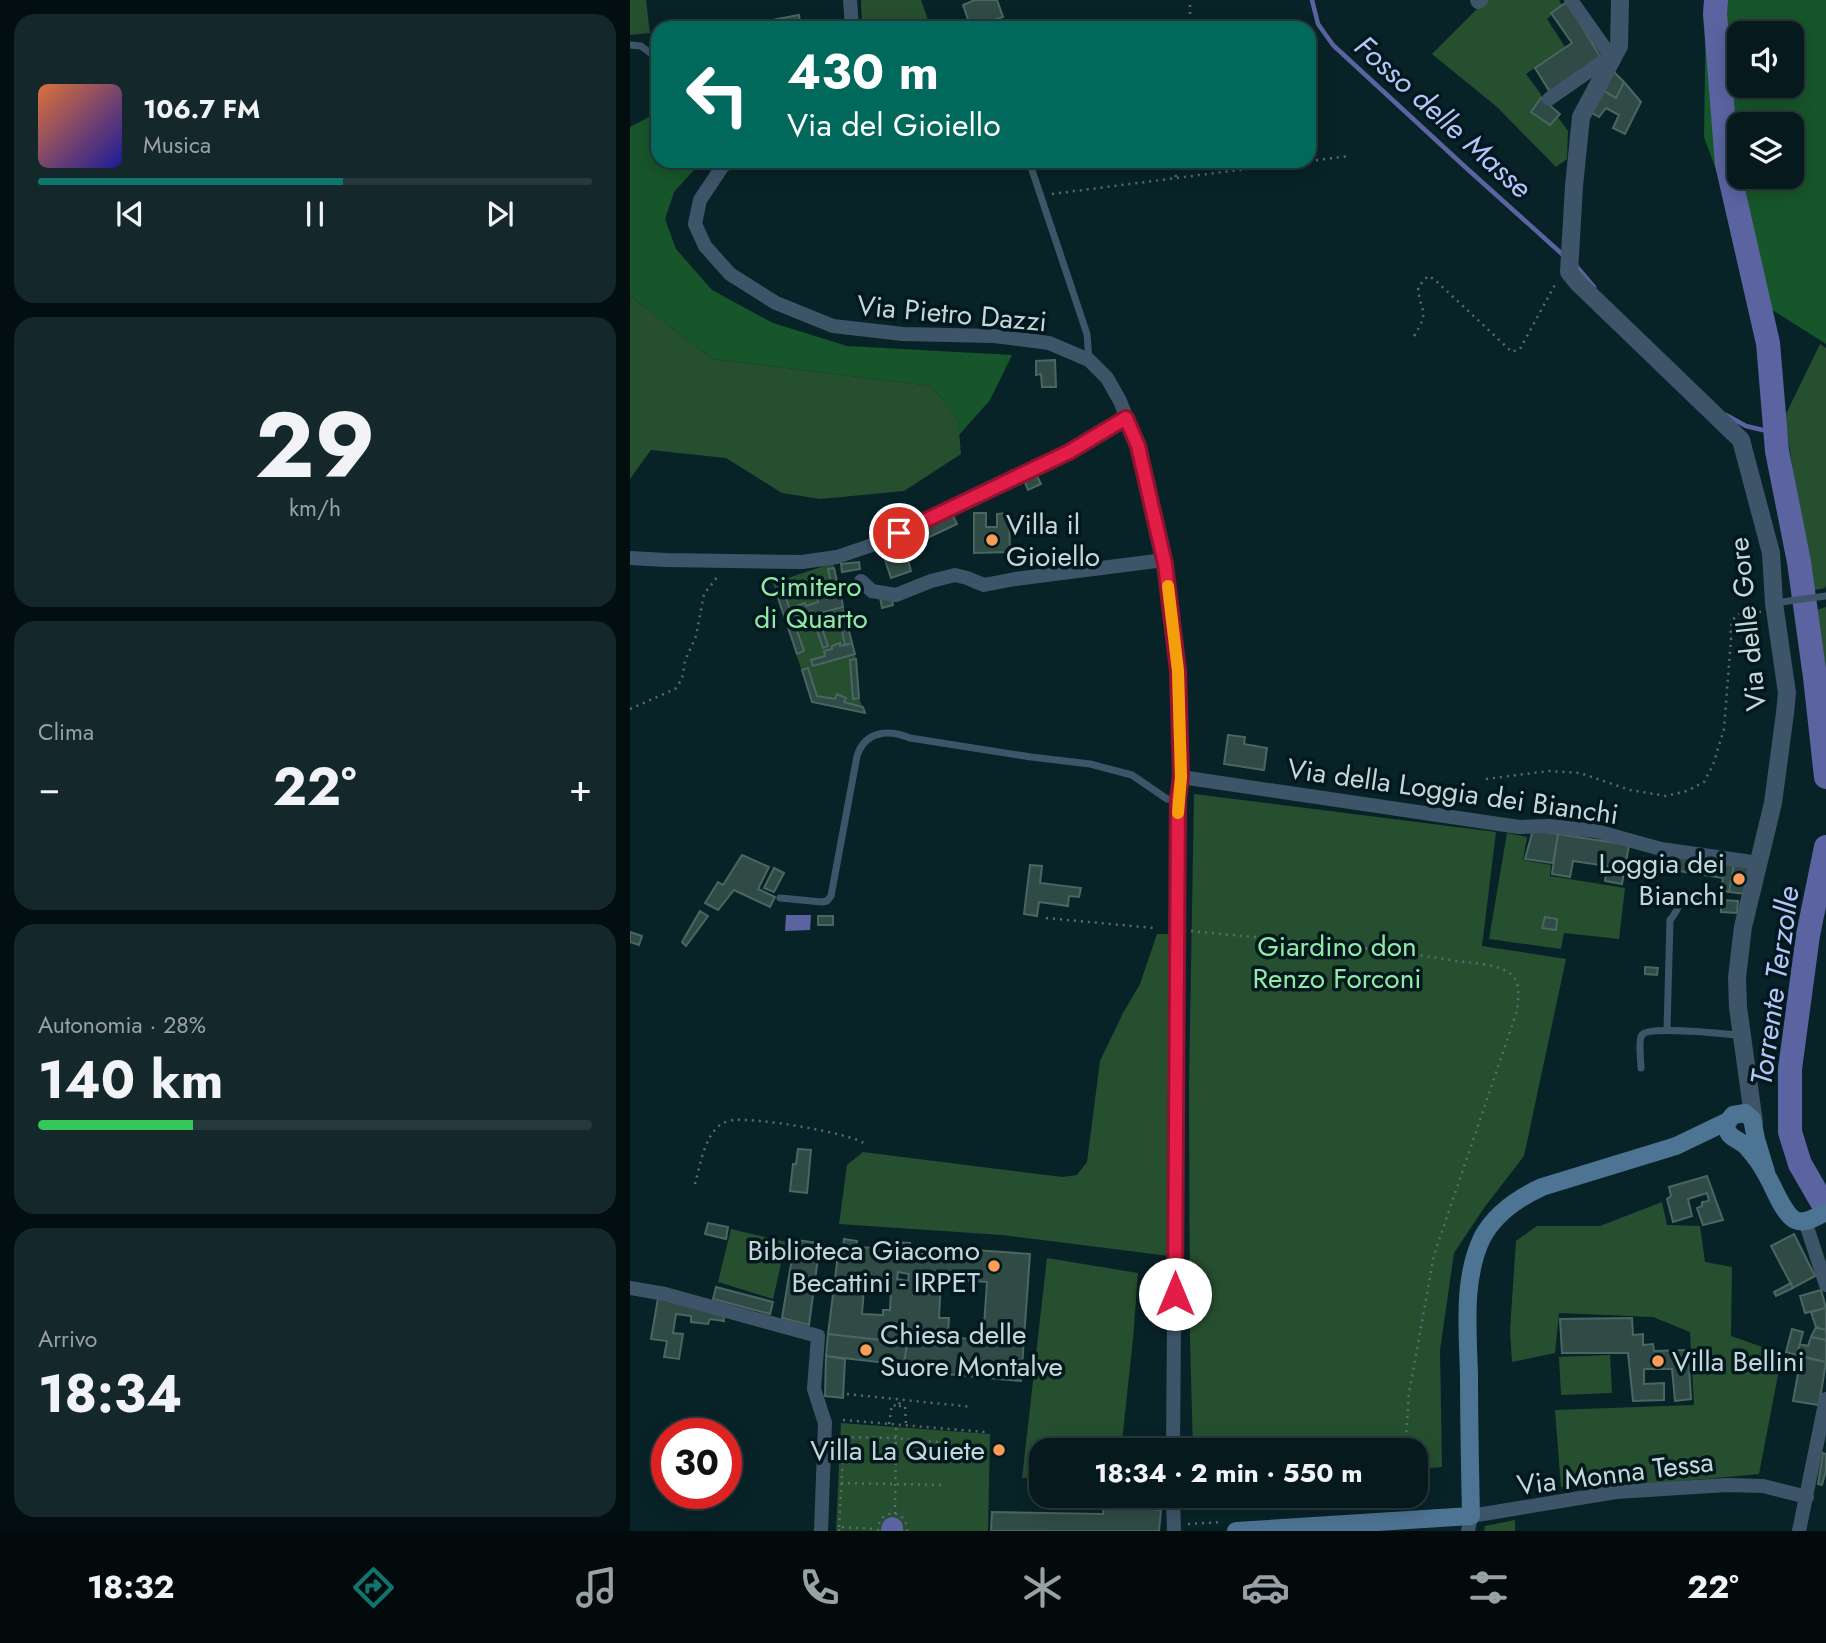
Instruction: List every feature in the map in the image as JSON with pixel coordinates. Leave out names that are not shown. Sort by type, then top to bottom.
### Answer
[{"type":"main road","points":[[1236,1531],[1469,1523],[1468,1298],[1474,1262],[1487,1231],[1508,1207],[1542,1187],[1676,1146],[1719,1138],[1748,1138],[1754,1125],[1745,1113],[1735,1114],[1676,1146]]},
{"type":"main road","name":"Via delle Gore","points":[[1729,1119],[1727,1132],[1751,1152],[1766,1172],[1788,1214],[1795,1220],[1814,1217]]},
{"type":"main road","name":"Via delle Gore","points":[[1754,1125],[1766,1172]]},
{"type":"street","points":[[850,0],[852,21]]},
{"type":"street","points":[[1572,0],[1607,51],[1613,55]]},
{"type":"street","points":[[1569,264],[1581,117],[1619,46],[1620,0]]},
{"type":"street","points":[[1549,99],[1613,55]]},
{"type":"street","name":"Via Pietro Dazzi","points":[[721,168],[700,200],[695,224],[705,246],[730,274],[776,303],[832,326],[903,334],[994,336],[1049,343],[1089,360],[1107,377],[1138,446],[1164,560],[1178,671],[1181,777],[1178,799],[1173,1438]]},
{"type":"street","name":"Via delle Gore","points":[[1569,264],[1573,278],[1741,440],[1771,553],[1787,693],[1773,803],[1743,927],[1737,977],[1738,1007],[1754,1125]]},
{"type":"street","points":[[630,558],[802,562],[837,557],[878,543],[1069,452],[1126,418]]},
{"type":"street","points":[[861,581],[872,591],[896,595],[954,575],[984,585],[1164,560]]},
{"type":"street","name":"Via della Loggia dei Bianchi","points":[[1181,777],[1519,827],[1595,831],[1661,849],[1759,863]]},
{"type":"street","name":"Via delle Gore","points":[[1729,1119],[1742,1088],[1746,1059]]},
{"type":"street","name":"Via delle Gore","points":[[1814,1217],[1826,1285]]},
{"type":"street","points":[[630,1288],[665,1294],[818,1336],[814,1389],[825,1423],[821,1531]]},
{"type":"street","points":[[1799,1531],[1826,1399]]},
{"type":"street","name":"Via Monna Tessa","points":[[1469,1523],[1616,1492],[1717,1485],[1763,1486],[1807,1497]]},
{"type":"street","points":[[1173,1508],[1174,1531]]},
{"type":"lane","points":[[630,45],[641,47],[651,54]]},
{"type":"lane","points":[[1031,168],[1087,334],[1089,360]]},
{"type":"lane","points":[[1779,606],[1825,596]]},
{"type":"lane","points":[[780,898],[822,902],[831,896],[857,756],[864,741],[872,735],[899,733],[910,738],[1090,764],[1132,775],[1167,799],[1178,799]]},
{"type":"lane","points":[[1667,1030],[1670,920],[1684,897],[1698,897]]},
{"type":"lane","points":[[1641,1068],[1641,1035],[1651,1030],[1743,1035]]},
{"type":"path","points":[[1190,0],[1190,21]]},
{"type":"path","points":[[1316,160],[1350,156]]},
{"type":"path","points":[[1175,168],[1176,178]]},
{"type":"path","points":[[1040,195],[1254,168]]},
{"type":"path","points":[[1414,336],[1425,313],[1418,287],[1428,276],[1512,352],[1520,349],[1555,283],[1569,264]]},
{"type":"path","points":[[630,709],[675,689],[682,679],[685,661],[696,636],[704,594],[723,571],[722,561]]},
{"type":"path","points":[[1486,779],[1549,771],[1580,773],[1630,790],[1666,796],[1687,791],[1704,782],[1717,757],[1724,729],[1730,625],[1737,615],[1746,611],[1779,606]]},
{"type":"path","points":[[1046,918],[1154,928]]},
{"type":"path","points":[[1178,931],[1429,956],[1497,968],[1509,972],[1516,979],[1519,989],[1517,1011],[1434,1255],[1409,1393],[1406,1438]]},
{"type":"path","points":[[695,1184],[708,1139],[720,1125],[733,1119],[817,1129],[858,1139],[864,1143]]},
{"type":"path","points":[[847,1394],[972,1407]]},
{"type":"path","points":[[899,1406],[900,1399]]},
{"type":"path","points":[[890,1424],[892,1405],[905,1406],[906,1425]]},
{"type":"path","points":[[843,1420],[985,1432]]},
{"type":"path","points":[[895,1514],[897,1424]]},
{"type":"path","points":[[907,1531],[906,1522],[900,1515],[890,1513],[882,1518],[877,1530],[839,1529],[844,1437],[949,1443]]},
{"type":"path","points":[[841,1483],[946,1485]]},
{"type":"path","points":[[1196,1524],[1196,1531]]},
{"type":"green space","points":[[630,0],[646,0],[650,33],[630,35]]},
{"type":"green space","points":[[861,0],[921,0],[928,21],[862,21]]},
{"type":"green space","points":[[1486,0],[1559,0],[1562,5],[1547,19],[1565,47],[1526,74],[1568,131],[1567,159],[1556,167],[1497,107],[1432,54]]},
{"type":"green space","points":[[1706,0],[1826,0],[1826,344],[1766,306],[1704,137]]},
{"type":"green space","points":[[651,116],[651,168],[696,168],[674,192],[665,219],[676,249],[712,290],[773,323],[847,346],[1012,355],[990,400],[959,435],[958,421],[932,386],[713,359],[630,296],[630,127]]},
{"type":"green space","points":[[630,296],[713,359],[932,386],[958,421],[961,454],[904,491],[820,499],[782,493],[726,458],[651,450],[630,479]]},
{"type":"green space","points":[[1820,344],[1826,348],[1826,585],[1825,588],[1810,591],[1785,416]]},
{"type":"green space","name":"Cimitero di Quarto","points":[[833,563],[856,659],[859,698],[865,713],[812,702],[773,583]]},
{"type":"green space","points":[[1826,607],[1826,673],[1813,611]]},
{"type":"green space","name":"Giardino don Renzo Forconi","points":[[1194,794],[1496,832],[1482,946],[1566,959],[1524,1156],[1454,1253],[1440,1350],[1442,1467],[1428,1468],[1428,1438],[1193,1438],[1189,1086]]},
{"type":"green space","points":[[1507,833],[1527,837],[1523,860],[1551,865],[1550,876],[1625,888],[1619,939],[1564,933],[1561,949],[1489,939]]},
{"type":"green space","points":[[1157,934],[1170,934],[1169,1256],[1002,1235],[839,1224],[847,1165],[863,1152],[1063,1177],[1077,1175],[1087,1162],[1100,1061],[1140,984]]},
{"type":"green space","points":[[1662,1202],[1667,1225],[1700,1226],[1705,1262],[1732,1267],[1731,1336],[1782,1354],[1759,1474],[1662,1483],[1561,1487],[1555,1410],[1694,1405],[1690,1332],[1653,1317],[1559,1313],[1555,1353],[1512,1362],[1510,1330],[1516,1241],[1537,1226],[1600,1226]]},
{"type":"green space","points":[[731,1229],[786,1242],[773,1299],[718,1282]]},
{"type":"green space","points":[[1047,1258],[1138,1273],[1122,1438],[1029,1438],[1029,1478],[1022,1478]]},
{"type":"green space","points":[[1610,1355],[1612,1393],[1561,1395],[1559,1357]]},
{"type":"green space","points":[[841,1423],[990,1434],[988,1531],[836,1531]]},
{"type":"green space","points":[[1515,1520],[1515,1531],[1484,1531],[1485,1526]]},
{"type":"water","points":[[786,915],[811,915],[810,930],[785,931]]},
{"type":"water","points":[[892,1517],[901,1521],[903,1531],[881,1531],[884,1521]]},
{"type":"building","points":[[975,0],[997,0],[1003,17],[991,21],[969,21],[963,5]]},
{"type":"building","points":[[1567,2],[1601,58],[1550,92],[1535,68],[1572,43],[1551,13]]},
{"type":"building","points":[[799,15],[800,21],[772,21]]},
{"type":"building","points":[[1614,72],[1624,82],[1616,98],[1604,91]]},
{"type":"building","points":[[1624,82],[1641,102],[1625,134],[1613,128],[1619,115],[1606,108],[1599,117],[1592,113],[1604,91],[1616,98]]},
{"type":"building","points":[[1541,98],[1560,114],[1550,125],[1531,112]]},
{"type":"building","points":[[1055,360],[1056,387],[1042,387],[1041,374],[1036,375],[1036,361]]},
{"type":"building","points":[[1036,474],[1041,484],[1028,490],[1024,480]]},
{"type":"building","name":"Villa il Gioiello","points":[[974,513],[986,513],[986,527],[997,527],[997,514],[1009,513],[1010,552],[974,553]]},
{"type":"building","points":[[952,514],[957,524],[921,541],[916,530]]},
{"type":"building","points":[[916,530],[921,541],[905,549],[911,571],[891,578],[884,557],[891,553],[888,543]]},
{"type":"building","points":[[859,562],[860,569],[842,572],[841,564]]},
{"type":"building","points":[[834,568],[839,590],[833,591],[828,569]]},
{"type":"building","points":[[784,592],[804,651],[797,654],[777,595]]},
{"type":"building","points":[[825,595],[827,599],[841,595],[843,607],[813,615],[812,611],[796,616],[793,607],[818,602],[817,597]]},
{"type":"building","points":[[891,595],[893,605],[882,608],[880,597]]},
{"type":"building","points":[[844,611],[852,643],[845,645],[838,612]]},
{"type":"building","points":[[819,619],[828,646],[823,648],[814,621]]},
{"type":"building","points":[[840,643],[840,646],[852,643],[855,654],[813,666],[811,660],[825,656],[824,651]]},
{"type":"building","points":[[856,659],[859,698],[853,699],[850,660]]},
{"type":"building","points":[[808,668],[817,696],[835,699],[837,694],[846,698],[844,702],[863,707],[865,713],[812,702],[802,670]]},
{"type":"building","points":[[1228,735],[1245,737],[1244,744],[1267,748],[1264,770],[1224,764]]},
{"type":"building","points":[[1533,830],[1558,834],[1553,863],[1525,859]]},
{"type":"building","points":[[1558,834],[1629,845],[1622,884],[1605,881],[1607,866],[1573,861],[1570,877],[1552,874]]},
{"type":"building","points":[[1675,854],[1734,864],[1729,892],[1721,891],[1723,878],[1672,870]]},
{"type":"building","points":[[742,855],[769,867],[758,889],[775,897],[770,907],[734,890],[718,910],[705,903],[718,882],[723,885]]},
{"type":"building","name":"Loggia dei Bianchi","points":[[1734,864],[1749,867],[1745,894],[1729,892]]},
{"type":"building","points":[[1030,865],[1042,866],[1040,883],[1081,888],[1079,897],[1069,896],[1068,906],[1039,902],[1037,916],[1024,914]]},
{"type":"building","points":[[774,868],[784,873],[774,892],[764,888]]},
{"type":"building","points":[[1721,900],[1738,901],[1737,913],[1721,912]]},
{"type":"building","points":[[700,911],[708,916],[686,946],[682,942]]},
{"type":"building","points":[[818,916],[833,916],[833,925],[818,925]]},
{"type":"building","points":[[1545,917],[1557,919],[1556,930],[1542,928]]},
{"type":"building","points":[[630,932],[642,936],[639,945],[630,942]]},
{"type":"building","points":[[1645,967],[1658,968],[1657,975],[1645,974]]},
{"type":"building","points":[[798,1149],[811,1150],[807,1193],[790,1191],[793,1164],[796,1164]]},
{"type":"building","points":[[1707,1176],[1723,1220],[1703,1225],[1697,1208],[1702,1206],[1702,1202],[1709,1201],[1707,1193],[1688,1199],[1692,1216],[1673,1222],[1667,1199],[1671,1196],[1669,1187]]},
{"type":"building","points":[[708,1223],[728,1227],[726,1239],[705,1234]]},
{"type":"building","points":[[1794,1234],[1815,1276],[1793,1288],[1771,1246]]},
{"type":"building","name":"Villa La Quiete","points":[[844,1239],[857,1241],[856,1247],[876,1248],[877,1241],[910,1243],[909,1253],[975,1257],[975,1250],[1030,1254],[1021,1381],[936,1373],[937,1369],[904,1365],[907,1343],[828,1334],[839,1247],[843,1247]],"holes":[[[898,1272],[909,1274],[908,1281],[897,1279]],[[941,1279],[987,1282],[983,1340],[948,1337],[949,1318],[939,1318]],[[864,1288],[891,1290],[890,1310],[883,1310],[883,1315],[862,1314]]]},
{"type":"building","points":[[795,1240],[820,1243],[809,1325],[782,1318]]},
{"type":"building","points":[[1791,1283],[1793,1288],[1776,1296],[1774,1292]]},
{"type":"building","points":[[716,1287],[773,1302],[770,1314],[713,1299]]},
{"type":"building","points":[[1821,1290],[1826,1308],[1805,1313],[1800,1296]]},
{"type":"building","points":[[658,1298],[723,1313],[724,1321],[710,1319],[708,1324],[691,1322],[691,1316],[676,1314],[673,1333],[683,1334],[679,1359],[664,1357],[667,1341],[651,1339]]},
{"type":"building","points":[[1826,1308],[1826,1330],[1816,1327],[1811,1312]]},
{"type":"building","name":"Villa Bellini","points":[[1632,1318],[1633,1335],[1643,1334],[1643,1345],[1653,1344],[1654,1351],[1688,1350],[1691,1399],[1675,1401],[1672,1369],[1644,1369],[1644,1384],[1664,1383],[1664,1400],[1633,1401],[1628,1353],[1562,1353],[1560,1319]]},
{"type":"building","points":[[1816,1327],[1826,1330],[1826,1340],[1811,1337]]},
{"type":"building","points":[[1792,1329],[1803,1332],[1797,1355],[1786,1352]]},
{"type":"building","name":"Chiesa delle Suore Montalve","points":[[828,1334],[907,1343],[904,1365],[826,1356]]},
{"type":"building","points":[[1811,1337],[1826,1340],[1826,1362],[1797,1355],[1800,1344],[1808,1346]]},
{"type":"building","points":[[826,1356],[845,1359],[843,1398],[825,1396]]},
{"type":"building","points":[[1801,1357],[1826,1362],[1819,1405],[1793,1401]]},
{"type":"building","points":[[1823,1453],[1826,1454],[1826,1470],[1822,1485],[1818,1484]]},
{"type":"building","points":[[1104,1508],[1161,1510],[1159,1531],[991,1531],[992,1512],[1103,1514]]},
{"type":"waterway","name":"Fosso delle Masse","points":[[1312,0],[1318,24],[1333,45],[1562,254]]},
{"type":"waterway","name":"Torrente Terzolle","points":[[1716,0],[1727,164],[1768,343],[1777,451],[1799,562],[1826,777]]},
{"type":"waterway","name":"Fosso delle Masse","points":[[1577,267],[1594,287]]},
{"type":"waterway","name":"Fosso delle Masse","points":[[1726,415],[1746,426],[1775,433]]},
{"type":"waterway","name":"Torrente Terzolle","points":[[1826,847],[1808,935],[1790,1069],[1790,1132],[1800,1164],[1826,1209]]},
{"type":"slow traffic","points":[[1168,586],[1178,671],[1181,777],[1178,813]]},
{"type":"place","name":"Villa il Gioiello","points":[[992,540]]},
{"type":"place","name":"Loggia dei Bianchi","points":[[1739,879]]},
{"type":"place","name":"Biblioteca Giacomo Becattini - IRPET","points":[[994,1266]]},
{"type":"place","name":"Chiesa delle Suore Montalve","points":[[866,1350]]},
{"type":"place","name":"Villa Bellini","points":[[1658,1361]]},
{"type":"place","name":"Villa La Quiete","points":[[999,1450]]},
{"type":"route","points":[[899,533],[1069,452],[1126,418],[1138,446],[1165,564],[1178,671],[1181,777],[1178,799],[1175,1294]]}]
